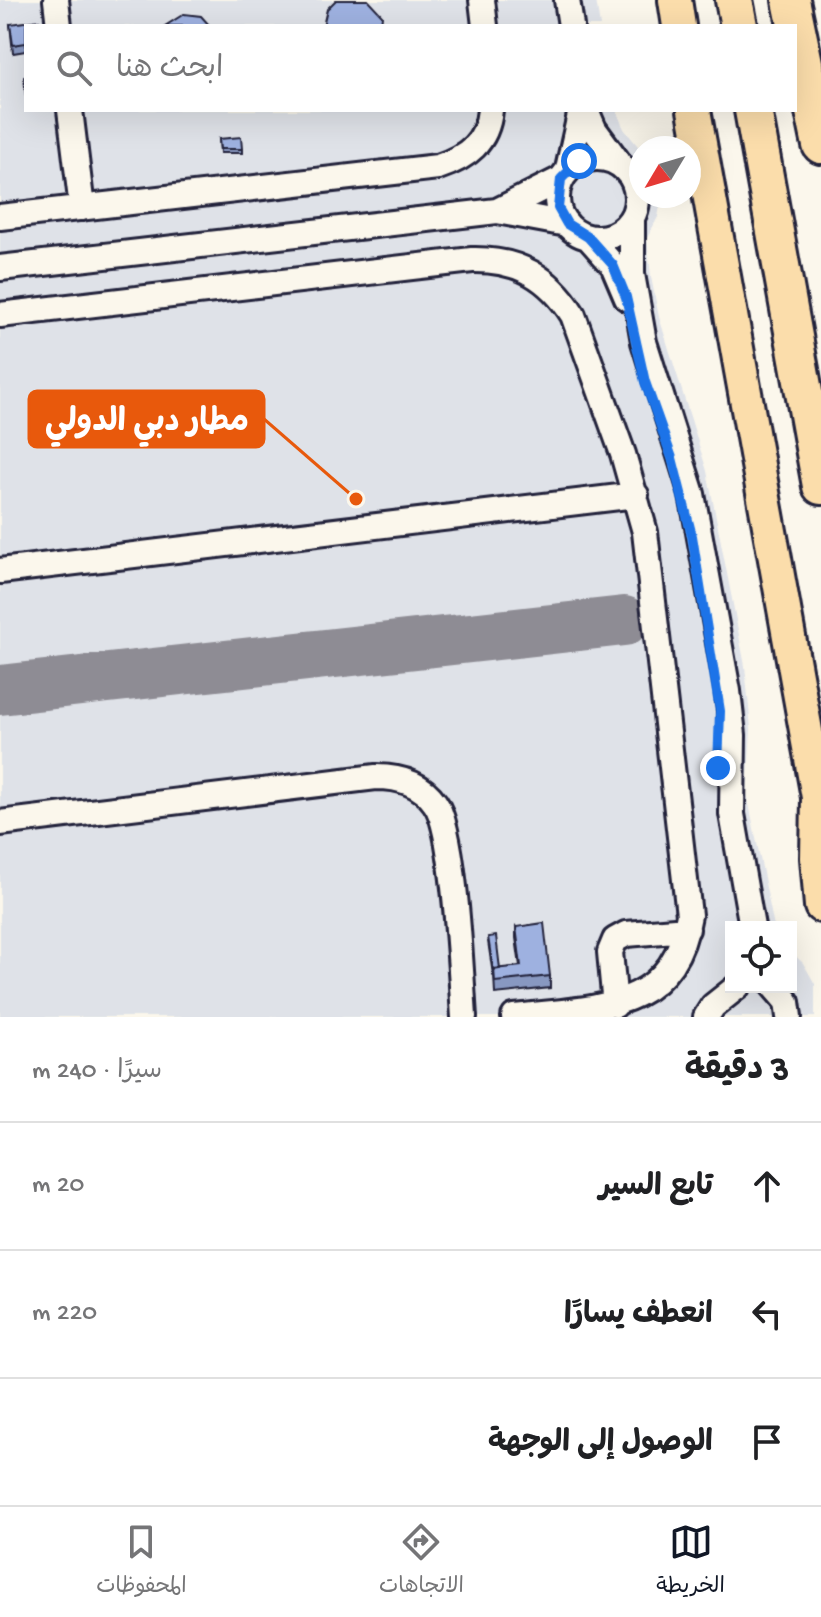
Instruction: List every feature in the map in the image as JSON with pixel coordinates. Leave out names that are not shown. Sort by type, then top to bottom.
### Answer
[{"type":"highway","points":[[734,0],[739,24]]},
{"type":"highway","points":[[791,0],[796,24]]},
{"type":"highway","points":[[797,29],[821,145]]},
{"type":"highway","points":[[753,112],[821,486]]},
{"type":"main road","points":[[675,0],[679,24]]},
{"type":"main road","points":[[694,112],[819,806],[817,858],[821,906]]},
{"type":"street","points":[[56,0],[59,24]]},
{"type":"street","points":[[482,0],[485,24]]},
{"type":"street","points":[[567,0],[571,24]]},
{"type":"street","points":[[70,112],[82,208]]},
{"type":"street","points":[[0,217],[438,167],[460,160],[478,145],[488,125],[490,112]]},
{"type":"street","points":[[583,112],[564,174],[558,208],[613,265],[621,281],[645,382],[672,458],[692,536],[720,711],[719,811],[740,921]]},
{"type":"street","points":[[0,268],[497,211],[577,231],[617,233],[632,219],[637,208],[635,183],[594,129],[585,112]]},
{"type":"street","points":[[497,211],[592,157],[619,163]]},
{"type":"street","points":[[632,219],[632,274],[644,342],[692,494],[728,691],[733,735],[732,814],[751,921]]},
{"type":"street","points":[[0,315],[472,260],[513,263],[548,283],[573,315],[636,495],[652,593],[689,915],[677,956],[661,979],[639,996],[615,1005],[514,1017]]},
{"type":"street","points":[[0,571],[636,495]]},
{"type":"street","points":[[0,823],[376,777],[410,782],[425,792],[445,821],[464,1017]]},
{"type":"street","points":[[615,1005],[610,952],[615,940],[626,934],[687,929]]},
{"type":"street","points":[[706,1017],[728,993]]},
{"type":"street","points":[[780,993],[787,1002],[789,1017]]},
{"type":"shaded area","points":[[0,0],[596,0],[600,24],[24,24],[24,112],[617,112],[630,136],[629,208],[660,208],[647,238],[651,277],[659,317],[707,471],[745,666],[751,729],[747,794],[773,921],[725,921],[725,993],[797,993],[797,958],[815,984],[815,1017],[0,1017]]},
{"type":"building","points":[[336,0],[368,0],[382,15],[381,24],[323,24],[327,9]]},
{"type":"building","points":[[184,14],[201,16],[208,24],[168,24]]},
{"type":"building","points":[[39,20],[40,24],[24,24],[24,43],[13,45],[10,24]]},
{"type":"building","points":[[241,137],[242,149],[220,149],[219,139]]},
{"type":"building","points":[[544,923],[550,976],[495,982],[494,969],[521,966],[516,927]]},
{"type":"building","points":[[496,936],[500,969],[493,970],[488,937]]},
{"type":"taxiway","points":[[0,690],[624,621]]},
{"type":"place","name":"مطار دبي الدولي","points":[[356,499]]},
{"type":"route","points":[[579,161],[561,179],[558,208],[567,224],[602,250],[613,265],[626,297],[645,382],[672,458],[692,536],[720,711],[718,768]]}]
